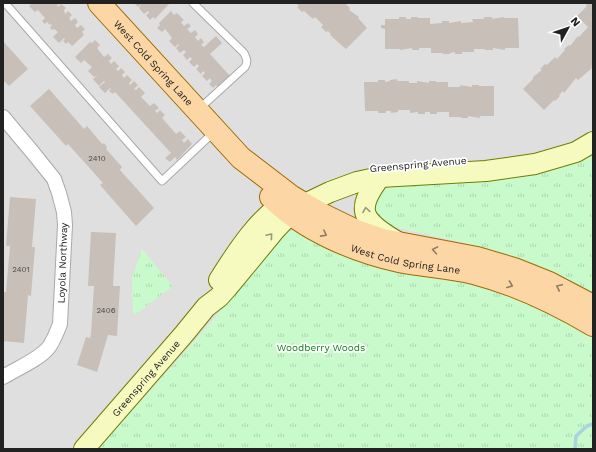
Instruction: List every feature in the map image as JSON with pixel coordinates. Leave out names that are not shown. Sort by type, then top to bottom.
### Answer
[{"type":"main road","name":"West Cold Spring Lane","points":[[99,3],[241,158],[292,205],[309,226],[331,238],[365,251],[398,260],[473,273],[508,284],[562,307],[593,325]]},
{"type":"main road","name":"Greenspring Avenue","points":[[84,449],[206,307],[219,297],[275,230],[292,205],[323,182],[375,166],[531,154],[593,138]]},
{"type":"main road","name":"Greenspring Avenue","points":[[292,205],[357,182],[380,177],[479,171],[535,164],[576,152],[593,142]]},
{"type":"main road","points":[[380,177],[370,190],[365,202],[364,208],[367,219],[376,228],[402,245]]},
{"type":"main road","name":"West Cold Spring Lane","points":[[292,205],[356,232],[382,240],[477,258],[514,268],[556,286],[593,306]]},
{"type":"street","name":"Loyola Northway","points":[[3,117],[54,179],[59,193],[65,224],[60,324],[55,338],[48,348],[38,356],[3,377]]},
{"type":"lane","points":[[5,3],[162,181],[216,130]]},
{"type":"lane","points":[[193,3],[244,53],[247,64],[198,111]]},
{"type":"shaded area","points":[[3,3],[593,3],[593,153],[382,224],[478,246],[546,272],[275,241],[215,318],[98,449],[3,449]]},
{"type":"green space","points":[[593,153],[593,299],[546,272],[478,246],[382,224],[375,218],[374,197],[384,186]]},
{"type":"green space","name":"Woodberry Woods","points":[[297,229],[509,292],[593,334],[593,449],[98,449],[215,318],[275,241],[287,232]]},
{"type":"green space","points":[[142,249],[173,286],[136,314],[133,313],[132,278]]},
{"type":"building","points":[[32,3],[59,3],[57,6],[58,7],[61,4],[66,8],[64,10],[65,14],[68,11],[72,15],[69,18],[71,21],[75,18],[78,22],[75,25],[77,28],[81,25],[85,29],[82,32],[84,35],[72,46],[68,42],[66,44],[63,41],[65,39],[64,38],[59,43],[53,37],[58,32],[50,28],[52,25],[51,24],[50,25],[47,22],[45,24],[42,21],[45,18],[38,10],[35,12],[29,6]]},
{"type":"building","points":[[134,3],[170,3],[155,19],[153,17],[150,20],[146,15],[149,13],[148,11],[144,14],[139,8],[141,4],[138,7]]},
{"type":"building","points":[[296,3],[345,3],[350,8],[349,10],[359,17],[358,18],[367,28],[346,49],[330,35],[331,34],[328,31],[326,32],[321,27],[323,25],[315,17],[313,19],[304,11],[302,12],[297,7],[299,6]]},
{"type":"building","points":[[588,3],[593,3],[592,68],[578,80],[576,78],[564,93],[563,91],[555,101],[554,100],[544,110],[523,89],[533,79],[533,77],[542,70],[540,69],[545,64],[547,65],[555,57],[557,59],[565,50],[564,49],[569,45],[570,46],[588,27],[577,16]]},
{"type":"building","points":[[171,11],[174,15],[177,13],[184,20],[181,22],[184,26],[188,23],[191,26],[187,29],[191,33],[195,30],[198,34],[195,37],[198,41],[201,38],[204,42],[201,45],[204,47],[216,36],[222,43],[210,54],[230,76],[218,87],[216,85],[213,88],[209,84],[212,81],[210,78],[207,81],[202,76],[205,73],[203,71],[201,74],[196,69],[199,66],[197,64],[194,67],[189,62],[192,59],[190,57],[187,60],[183,55],[186,52],[184,50],[180,53],[176,48],[179,45],[178,44],[175,47],[169,41],[172,38],[165,29],[162,32],[157,28],[160,25],[159,23]]},
{"type":"building","points":[[399,17],[406,17],[406,19],[411,19],[411,17],[430,18],[430,24],[442,23],[442,21],[449,21],[449,23],[461,21],[461,23],[473,22],[472,19],[484,19],[484,17],[492,17],[492,19],[504,17],[518,18],[519,48],[505,48],[505,50],[493,48],[493,50],[474,49],[474,52],[462,52],[462,54],[455,54],[455,52],[450,54],[431,53],[431,48],[419,48],[419,50],[412,50],[412,48],[400,50],[385,49],[385,29],[381,28],[381,25],[385,25],[385,19],[399,19]]},
{"type":"building","points":[[95,40],[100,45],[97,48],[104,57],[108,54],[112,58],[109,61],[111,64],[114,61],[119,66],[116,69],[118,71],[121,68],[125,72],[122,75],[124,78],[127,75],[132,80],[129,83],[130,85],[134,81],[138,85],[134,89],[136,90],[139,87],[145,93],[141,97],[150,106],[154,103],[159,108],[155,111],[157,113],[160,110],[165,115],[162,118],[176,134],[180,131],[186,137],[182,140],[184,143],[188,139],[192,144],[177,160],[175,157],[170,162],[165,158],[171,153],[115,92],[113,94],[109,91],[111,89],[110,88],[105,93],[99,87],[105,82],[104,81],[99,86],[93,79],[98,75],[94,77],[88,71],[92,67],[84,60],[81,63],[75,57],[90,42],[92,43]]},
{"type":"building","points":[[3,41],[28,69],[9,86],[3,80]]},
{"type":"building","points":[[397,79],[397,81],[409,81],[409,83],[417,83],[417,81],[429,83],[429,81],[448,82],[448,87],[460,87],[460,85],[472,87],[472,85],[494,86],[494,116],[480,116],[480,118],[468,116],[468,118],[461,118],[449,117],[449,112],[437,112],[437,114],[430,114],[430,112],[425,112],[425,114],[418,114],[418,112],[410,113],[410,110],[398,110],[398,112],[391,113],[391,111],[386,111],[386,113],[378,113],[378,111],[365,111],[364,82],[378,82],[378,80],[385,80],[385,82]]},
{"type":"building","points":[[49,89],[84,129],[87,126],[102,144],[104,143],[107,147],[106,149],[122,167],[120,170],[154,208],[136,226],[100,185],[103,183],[68,144],[66,146],[30,106]]},
{"type":"building","points":[[10,197],[36,199],[32,247],[35,247],[31,296],[28,295],[24,343],[3,341],[3,292],[6,292],[10,246],[6,246]]},
{"type":"building","points":[[91,232],[116,233],[113,286],[120,286],[117,336],[108,335],[97,372],[77,365],[86,337],[90,338],[91,334],[94,286],[88,286]]},
{"type":"waterway","points":[[575,449],[576,436],[587,426],[593,424]]}]
